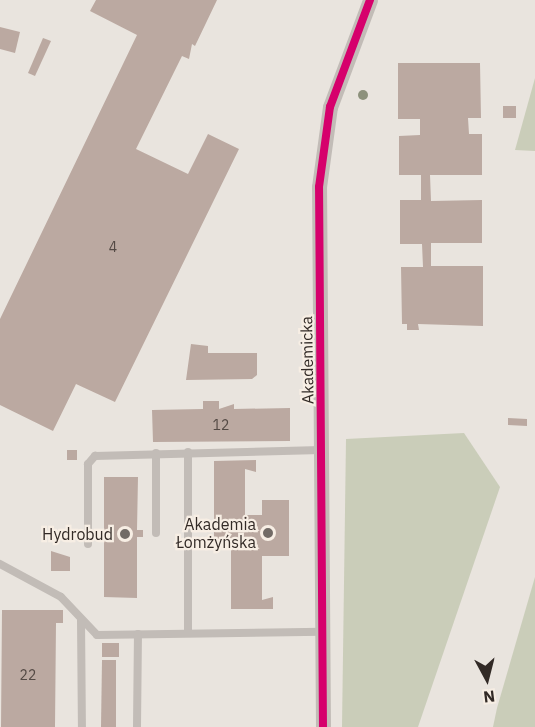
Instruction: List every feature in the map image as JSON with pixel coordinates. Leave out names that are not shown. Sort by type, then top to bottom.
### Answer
[{"type":"street","name":"Akademicka","points":[[323,727],[320,178],[330,107],[370,0]]},
{"type":"lane","points":[[88,544],[90,459],[100,454],[321,450]]},
{"type":"lane","points":[[188,452],[188,633]]},
{"type":"lane","points":[[156,453],[156,533]]},
{"type":"lane","points":[[0,564],[61,597],[97,635],[322,632]]},
{"type":"lane","points":[[81,620],[82,727]]},
{"type":"lane","points":[[137,727],[138,634]]},
{"type":"green space","points":[[535,78],[535,151],[515,150]]},
{"type":"green space","points":[[464,433],[500,487],[418,727],[342,727],[346,439]]},
{"type":"green space","points":[[535,577],[535,727],[493,727],[497,708]]},
{"type":"building","points":[[96,0],[217,0],[195,46],[192,44],[189,59],[182,56],[136,149],[188,174],[208,134],[239,149],[115,402],[76,384],[53,431],[0,405],[0,319],[137,35],[90,11]]},
{"type":"building","points":[[0,27],[20,32],[15,53],[0,49]]},
{"type":"building","points":[[43,38],[51,41],[35,76],[28,73]]},
{"type":"building","points":[[398,63],[480,63],[481,118],[468,118],[469,134],[482,134],[482,175],[430,175],[431,201],[482,200],[482,243],[431,243],[431,266],[483,266],[483,326],[418,324],[419,330],[407,330],[407,324],[402,324],[401,267],[423,267],[422,244],[400,244],[400,200],[421,200],[421,175],[399,175],[399,136],[420,135],[420,119],[398,119]]},
{"type":"building","points":[[503,106],[516,106],[516,118],[503,118]]},
{"type":"building","points":[[191,344],[208,346],[208,353],[257,353],[257,375],[252,379],[186,380]]},
{"type":"building","points":[[203,401],[219,401],[219,409],[234,404],[234,409],[290,408],[290,441],[153,442],[152,410],[203,409]]},
{"type":"building","points":[[508,418],[527,419],[527,426],[508,425]]},
{"type":"building","points":[[67,450],[77,450],[77,460],[67,460]]},
{"type":"building","points":[[256,460],[256,472],[245,469],[245,515],[262,515],[262,500],[289,500],[289,556],[262,556],[262,600],[273,597],[273,609],[231,609],[231,542],[214,542],[214,461]]},
{"type":"building","points":[[104,477],[138,477],[137,530],[143,530],[143,537],[137,537],[137,598],[104,597]]},
{"type":"building","points":[[51,551],[70,557],[70,571],[51,571]]},
{"type":"building","points":[[2,610],[63,610],[63,623],[56,623],[55,727],[1,727]]},
{"type":"building","points":[[102,643],[119,643],[119,657],[102,657]]},
{"type":"building","points":[[102,660],[116,660],[116,727],[101,727]]},
{"type":"cycle path","points":[[323,727],[319,187],[330,107],[370,0]]},
{"type":"place","name":"Akademia Łomżyńska","points":[[268,533]]},
{"type":"place","name":"Hydrobud","points":[[125,534]]}]
